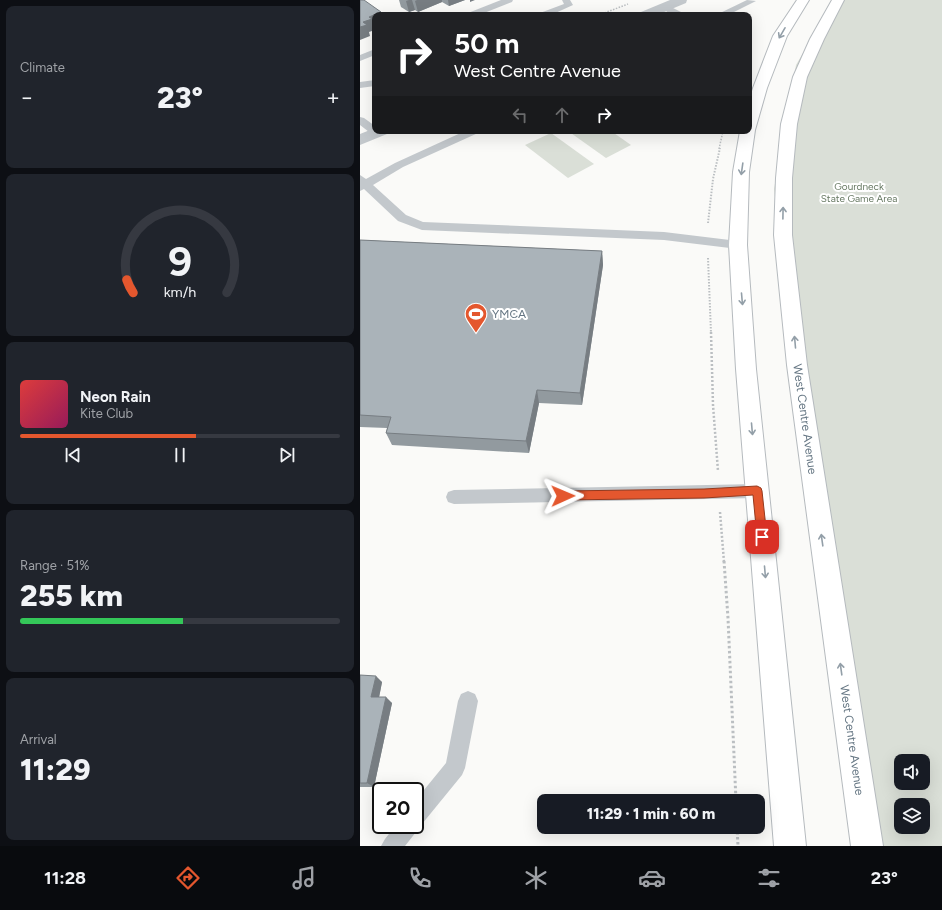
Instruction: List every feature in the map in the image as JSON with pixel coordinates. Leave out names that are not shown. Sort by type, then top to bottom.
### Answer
[{"type":"main road","points":[[752,117],[760,88],[780,36],[803,0]]},
{"type":"main road","name":"West Centre Avenue","points":[[838,0],[817,39],[800,77],[789,124],[784,178],[783,236],[797,365],[867,846]]},
{"type":"main road","points":[[747,134],[741,172],[738,245],[757,491],[790,846]]},
{"type":"street","points":[[653,12],[680,0]]},
{"type":"street","points":[[360,140],[374,134]]},
{"type":"lane","points":[[479,12],[509,0]]},
{"type":"lane","points":[[550,12],[569,4],[566,0]]},
{"type":"lane","points":[[727,12],[752,0]]},
{"type":"lane","points":[[665,7],[674,12]]},
{"type":"lane","points":[[360,58],[372,53]]},
{"type":"lane","points":[[360,85],[372,83]]},
{"type":"lane","points":[[360,120],[372,128]]},
{"type":"lane","points":[[467,134],[399,165],[362,184],[402,218],[422,226],[664,236],[738,245]]},
{"type":"lane","points":[[454,498],[757,491]]},
{"type":"lane","points":[[424,806],[455,768],[468,701]]},
{"type":"lane","points":[[392,846],[402,834]]},
{"type":"path","points":[[607,12],[633,2]]},
{"type":"path","points":[[722,134],[713,179],[708,242],[713,405],[728,618],[736,794]]},
{"type":"path","points":[[737,834],[738,846]]},
{"type":"green space","name":"Gourdneck State Game Area","points":[[834,0],[942,0],[942,846],[857,846],[774,189],[796,65]]},
{"type":"green space","points":[[549,134],[552,134],[594,164],[568,178],[525,145]]},
{"type":"green space","points":[[572,134],[615,134],[631,145],[606,158]]},
{"type":"building","points":[[360,0],[364,0],[381,12],[372,12],[372,16],[369,17],[372,19],[363,22],[367,25],[360,27]]},
{"type":"building","name":"YMCA","points":[[360,240],[602,251],[580,393],[537,390],[526,441],[386,433],[391,417],[360,415]]},
{"type":"building","points":[[360,675],[376,676],[371,697],[386,697],[367,783],[360,783]]},
{"type":"place","name":"YMCA","points":[[476,334]]},
{"type":"route","points":[[563,496],[757,491],[762,537]]}]
